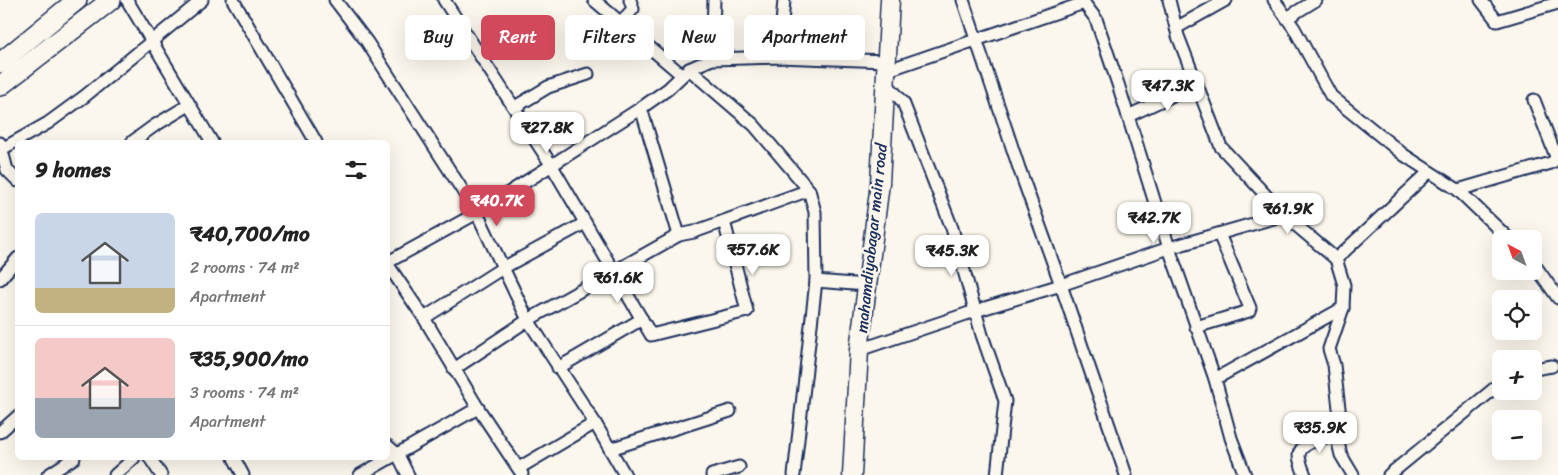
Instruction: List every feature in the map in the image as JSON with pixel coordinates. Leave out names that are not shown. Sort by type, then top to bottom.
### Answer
[{"type":"highway","points":[[0,63],[77,0]]},
{"type":"highway","points":[[0,86],[111,0]]},
{"type":"main road","name":"mahamdiyabagar main road","points":[[852,475],[859,350],[880,183],[890,0]]},
{"type":"street","points":[[127,0],[154,42],[211,140]]},
{"type":"street","points":[[15,179],[3,172],[1,146],[48,124],[154,42],[202,0]]},
{"type":"street","points":[[233,0],[315,140]]},
{"type":"street","points":[[335,0],[367,42],[477,214],[501,269],[528,320],[595,423],[625,475]]},
{"type":"street","points":[[444,0],[552,166],[651,336],[746,312],[748,308],[724,220]]},
{"type":"street","points":[[594,0],[612,15]]},
{"type":"street","points":[[627,15],[633,9],[630,0]]},
{"type":"street","points":[[713,15],[714,0]]},
{"type":"street","points":[[782,15],[784,0]]},
{"type":"street","points":[[963,0],[1019,168],[1126,475]]},
{"type":"street","points":[[1169,0],[1176,28],[1221,147],[1284,215],[1336,258],[1344,285],[1343,308],[1329,349],[1334,365],[1340,417],[1336,434],[1341,455],[1353,475]]},
{"type":"street","points":[[1176,28],[1226,0]]},
{"type":"street","points":[[1274,0],[1287,18],[1331,96],[1404,155],[1458,190],[1500,230]]},
{"type":"street","points":[[1287,18],[1316,0]]},
{"type":"street","points":[[1481,0],[1497,22],[1558,3]]},
{"type":"street","points":[[794,60],[885,71],[976,41],[1084,1],[1096,19],[1169,248],[1215,379],[1231,438],[1244,475]]},
{"type":"street","points":[[654,48],[754,125],[809,190],[815,212],[816,281],[794,475]]},
{"type":"street","points":[[390,262],[477,214],[642,108],[686,72],[710,60]]},
{"type":"street","points":[[885,71],[903,102],[952,228],[975,311],[1005,401],[997,475]]},
{"type":"street","points":[[515,107],[548,87],[588,74]]},
{"type":"street","points":[[1128,116],[1197,84]]},
{"type":"street","points":[[1458,190],[1558,159],[1534,100]]},
{"type":"street","points":[[135,140],[189,105]]},
{"type":"street","points":[[642,108],[679,235]]},
{"type":"street","points":[[1336,258],[1429,172]]},
{"type":"street","points":[[454,369],[528,320],[679,235],[694,232],[809,190]]},
{"type":"street","points":[[859,350],[1169,248],[1284,215]]},
{"type":"street","points":[[424,318],[501,269],[585,222]]},
{"type":"street","points":[[1196,327],[1249,312],[1250,308],[1219,234]]},
{"type":"street","points":[[0,278],[15,261]]},
{"type":"street","points":[[390,266],[424,318],[478,408],[521,472],[595,423]]},
{"type":"street","points":[[1542,275],[1558,298]]},
{"type":"street","points":[[816,281],[866,285]]},
{"type":"street","points":[[1215,379],[1343,308]]},
{"type":"street","points":[[558,368],[642,319]]},
{"type":"street","points":[[1542,368],[1556,366]]},
{"type":"street","points":[[1389,475],[1492,391]]},
{"type":"street","points":[[390,459],[478,408]]},
{"type":"street","points":[[610,448],[730,410]]},
{"type":"street","points":[[0,432],[15,419]]},
{"type":"street","points":[[1305,475],[1299,456],[1301,450],[1308,444],[1336,434]]},
{"type":"street","points":[[390,448],[398,455],[408,475]]},
{"type":"street","points":[[48,475],[71,460]]},
{"type":"street","points":[[115,475],[132,460]]},
{"type":"street","points":[[151,460],[161,475]]},
{"type":"street","points":[[235,460],[243,475]]},
{"type":"street","points":[[360,475],[388,460]]},
{"type":"street","points":[[712,475],[739,467]]}]
